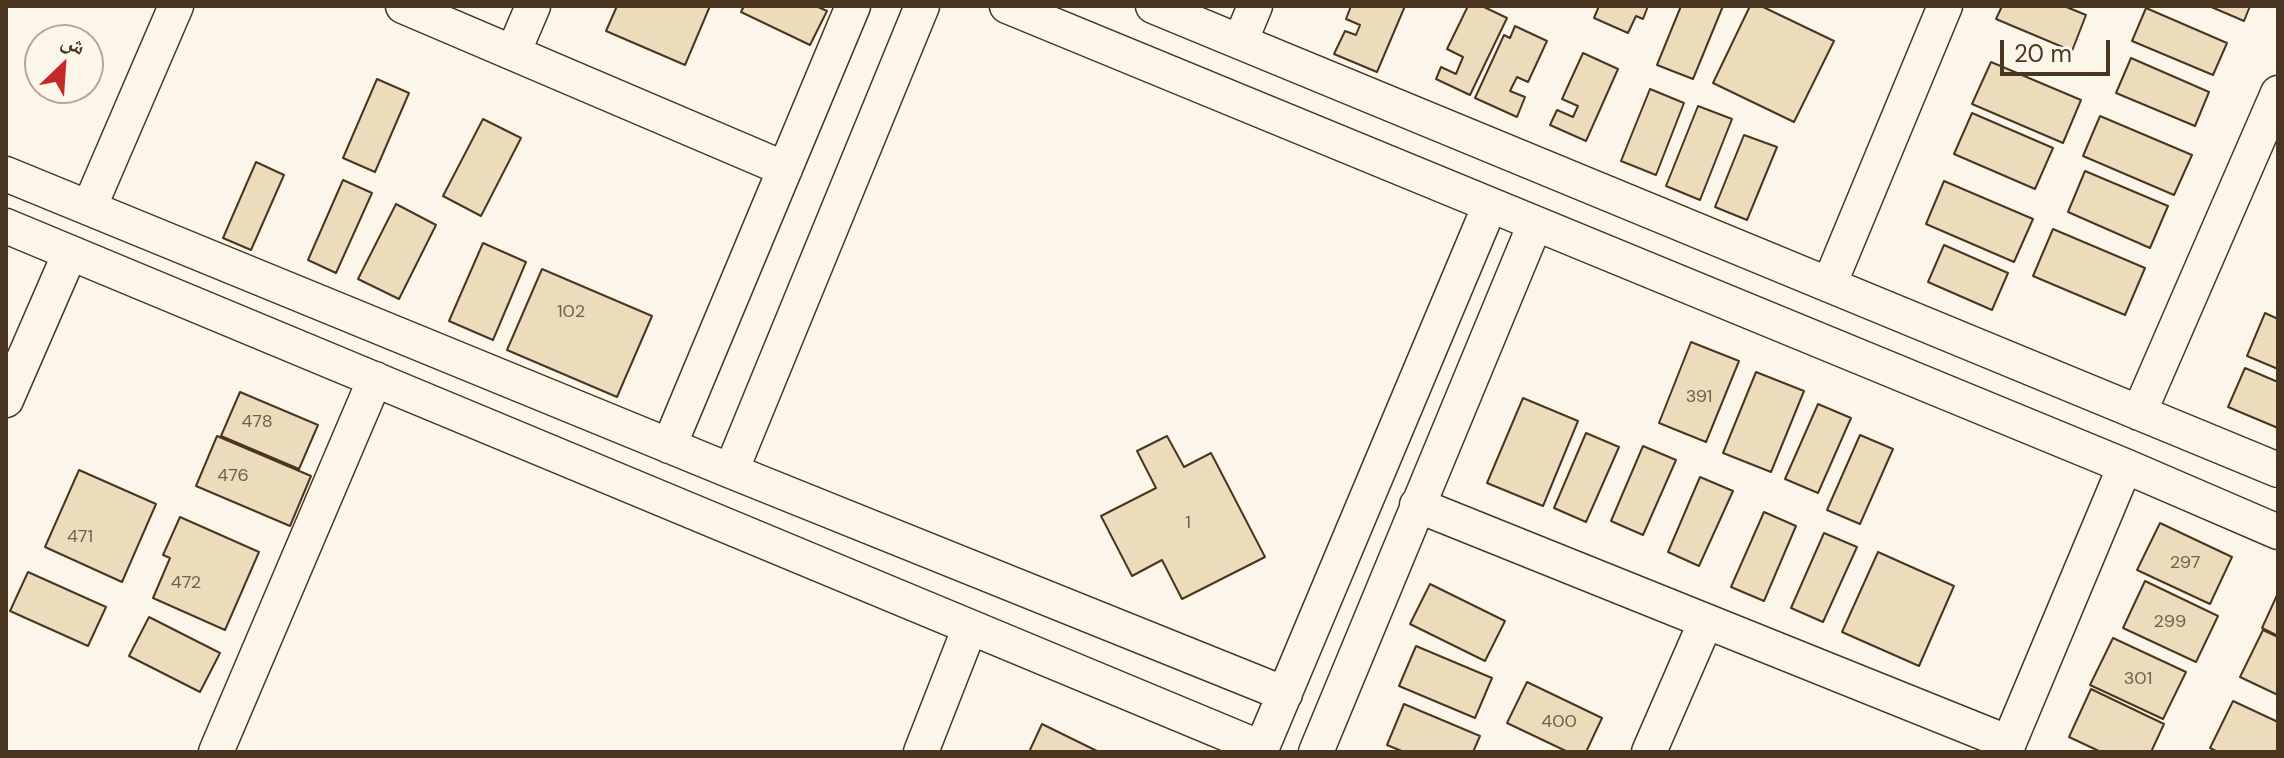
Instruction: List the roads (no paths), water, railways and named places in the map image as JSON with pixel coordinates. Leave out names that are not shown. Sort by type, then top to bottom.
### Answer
[{"type":"street","points":[[89,208],[176,6]]},
{"type":"street","points":[[403,6],[785,169]]},
{"type":"street","points":[[513,53],[533,6]]},
{"type":"street","points":[[669,446],[853,6]]},
{"type":"street","points":[[731,471],[922,6]]},
{"type":"street","points":[[1007,6],[2125,466],[2278,532]]},
{"type":"street","points":[[1153,6],[2278,470]]},
{"type":"street","points":[[1240,42],[1255,6]]},
{"type":"street","points":[[1829,285],[1939,8]]},
{"type":"street","points":[[2139,413],[2278,93]]},
{"type":"street","points":[[6,174],[1285,694]]},
{"type":"street","points":[[6,226],[1261,750],[1490,205]]},
{"type":"street","points":[[1316,752],[1535,224]]},
{"type":"street","points":[[6,400],[70,253]]},
{"type":"street","points":[[1465,266],[1485,267],[1503,277],[1509,285]]},
{"type":"street","points":[[216,752],[375,379]]},
{"type":"street","points":[[1417,505],[2007,747],[2125,466]]},
{"type":"street","points":[[1649,752],[1706,621]]},
{"type":"street","points":[[921,752],[970,627]]}]
